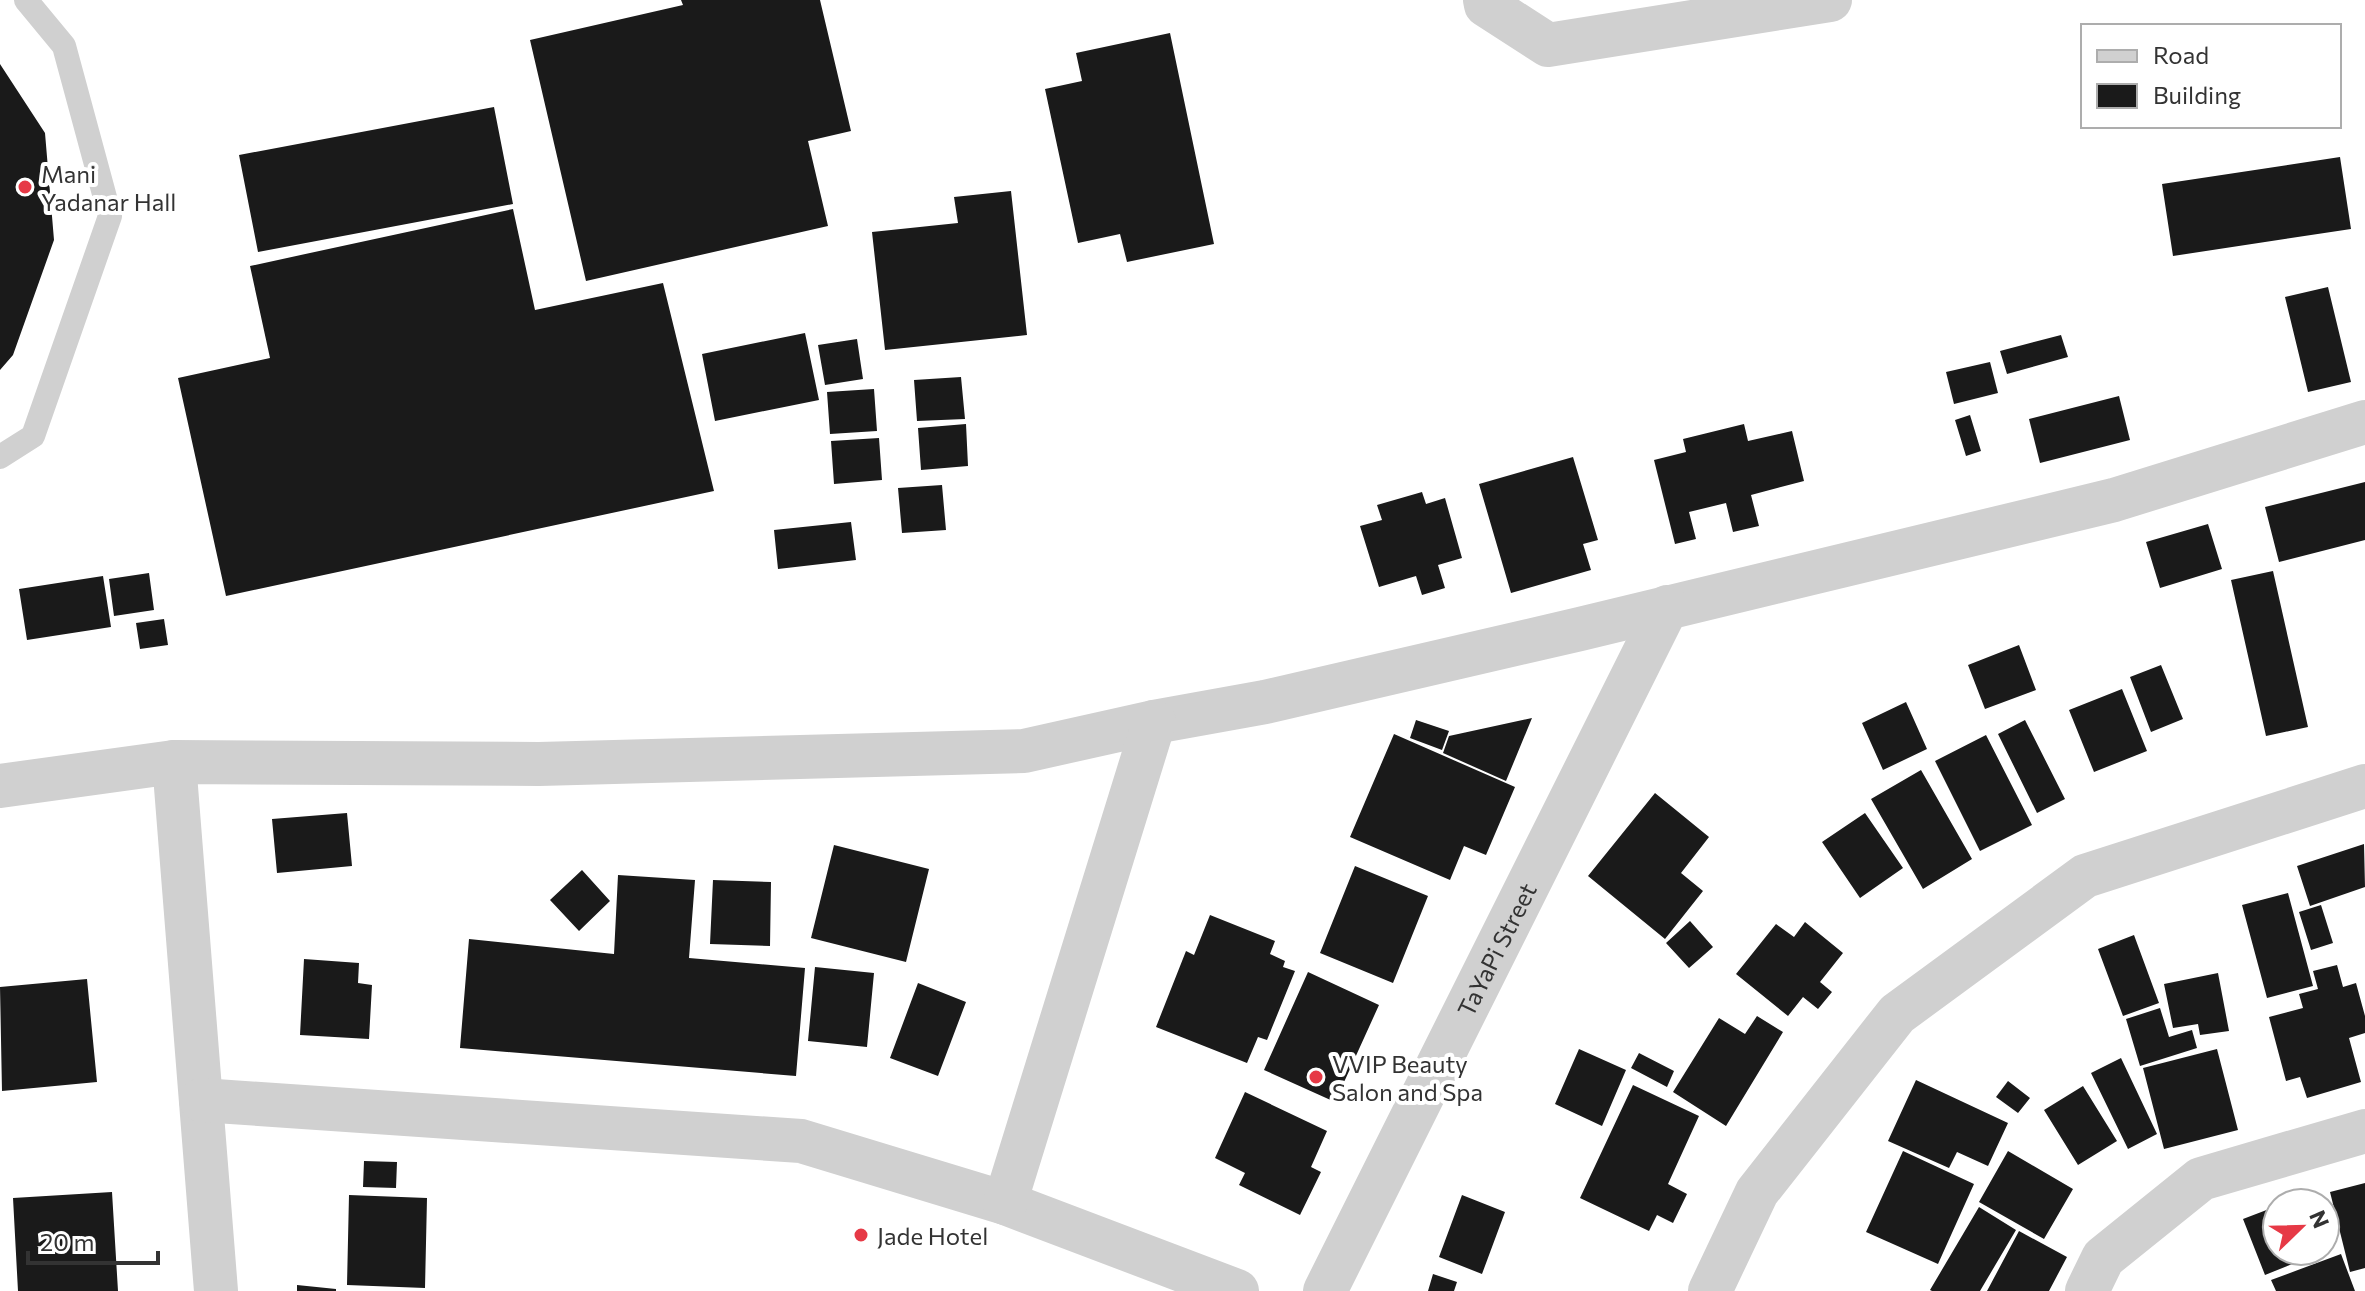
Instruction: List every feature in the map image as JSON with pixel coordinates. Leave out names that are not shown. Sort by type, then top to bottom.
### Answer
[{"type":"street","points":[[1485,0],[1486,5],[1548,45],[1830,0]]},
{"type":"street","points":[[0,786],[174,762],[539,764],[1024,751],[1154,722],[1265,702],[2114,500],[2365,422]]},
{"type":"street","name":"TaYaPi Street","points":[[1325,1291],[1667,607]]},
{"type":"street","points":[[1005,1203],[1154,722]]},
{"type":"street","points":[[174,762],[216,1291]]},
{"type":"street","points":[[1710,1291],[1757,1192],[1897,1014],[2085,876],[2365,786]]},
{"type":"street","points":[[201,1100],[801,1141],[1005,1203],[1237,1291]]},
{"type":"street","points":[[2087,1291],[2103,1258],[2201,1179],[2365,1131]]},
{"type":"lane","points":[[0,457],[33,436],[110,216],[64,46],[26,0]]},
{"type":"building","points":[[681,0],[820,0],[851,131],[808,141],[828,226],[586,281],[530,40],[683,5]]},
{"type":"building","points":[[1170,33],[1214,244],[1127,262],[1120,234],[1078,243],[1045,89],[1082,81],[1076,53]]},
{"type":"building","name":"Mani Yadanar Hall","points":[[0,64],[45,133],[54,240],[13,355],[0,370]]},
{"type":"building","points":[[494,107],[513,204],[258,252],[239,155]]},
{"type":"building","points":[[2340,157],[2351,229],[2173,256],[2162,184]]},
{"type":"building","points":[[1011,191],[1027,335],[885,350],[872,232],[958,223],[954,197]]},
{"type":"building","points":[[513,209],[535,310],[663,283],[714,491],[226,596],[178,378],[270,358],[250,266]]},
{"type":"building","points":[[2328,287],[2351,382],[2308,392],[2285,297]]},
{"type":"building","points":[[805,333],[819,400],[715,421],[702,354]]},
{"type":"building","points":[[2061,335],[2068,357],[2007,374],[2000,351]]},
{"type":"building","points":[[857,339],[863,379],[825,385],[818,345]]},
{"type":"building","points":[[1990,362],[1998,393],[1954,404],[1946,372]]},
{"type":"building","points":[[961,377],[965,419],[917,421],[914,380]]},
{"type":"building","points":[[874,389],[877,431],[830,434],[827,392]]},
{"type":"building","points":[[2119,396],[2130,440],[2040,463],[2029,419]]},
{"type":"building","points":[[1970,415],[1981,451],[1966,456],[1955,420]]},
{"type":"building","points":[[966,424],[968,466],[921,470],[918,428]]},
{"type":"building","points":[[1744,424],[1748,441],[1792,431],[1804,481],[1751,495],[1759,526],[1733,532],[1726,503],[1689,512],[1696,539],[1675,544],[1654,460],[1686,452],[1683,439]]},
{"type":"building","points":[[879,438],[882,480],[834,484],[831,441]]},
{"type":"building","points":[[1573,457],[1598,540],[1583,544],[1591,570],[1511,593],[1479,484]]},
{"type":"building","points":[[2365,482],[2365,540],[2279,562],[2265,507]]},
{"type":"building","points":[[942,485],[946,530],[902,533],[898,488]]},
{"type":"building","points":[[1422,492],[1426,504],[1445,498],[1462,558],[1438,565],[1445,588],[1422,595],[1416,576],[1379,587],[1360,526],[1382,520],[1377,505]]},
{"type":"building","points":[[851,522],[856,560],[778,569],[774,530]]},
{"type":"building","points":[[2208,524],[2222,569],[2160,588],[2146,542]]},
{"type":"building","points":[[2273,571],[2308,727],[2266,736],[2231,580]]},
{"type":"building","points":[[149,573],[154,610],[114,616],[109,579]]},
{"type":"building","points":[[103,576],[111,627],[27,640],[19,589]]},
{"type":"building","points":[[164,619],[168,645],[140,649],[136,623]]},
{"type":"building","points":[[2019,645],[2036,690],[1985,709],[1968,665]]},
{"type":"building","points":[[2161,665],[2183,719],[2151,732],[2130,677]]},
{"type":"building","points":[[2122,689],[2147,751],[2094,772],[2069,710]]},
{"type":"building","points":[[1906,702],[1927,749],[1883,770],[1862,723]]},
{"type":"building","points":[[1532,718],[1506,781],[1443,753],[1449,736]]},
{"type":"building","points":[[1416,720],[1449,731],[1442,750],[1410,738]]},
{"type":"building","points":[[2025,720],[2065,799],[2037,813],[1998,734]]},
{"type":"building","points":[[1394,734],[1515,787],[1486,855],[1464,846],[1450,880],[1350,837]]},
{"type":"building","points":[[1986,735],[2032,825],[1980,851],[1935,761]]},
{"type":"building","points":[[1921,770],[1972,859],[1923,889],[1871,799]]},
{"type":"building","points":[[1655,793],[1709,837],[1681,873],[1703,891],[1665,939],[1588,876]]},
{"type":"building","points":[[347,813],[352,866],[277,873],[272,819]]},
{"type":"building","points":[[1865,813],[1903,868],[1860,898],[1822,842]]},
{"type":"building","points":[[2364,844],[2365,887],[2310,906],[2297,866]]},
{"type":"building","points":[[834,845],[929,869],[906,962],[811,938]]},
{"type":"building","points":[[1355,866],[1428,896],[1393,983],[1320,953]]},
{"type":"building","points":[[582,870],[610,901],[579,931],[550,900]]},
{"type":"building","points":[[618,875],[695,880],[689,958],[805,968],[796,1076],[460,1048],[469,939],[614,954]]},
{"type":"building","points":[[713,880],[771,882],[770,946],[710,944]]},
{"type":"building","points":[[2288,893],[2313,986],[2267,998],[2242,905]]},
{"type":"building","points":[[2321,905],[2333,943],[2311,950],[2299,912]]},
{"type":"building","points":[[1210,915],[1275,941],[1270,954],[1285,961],[1283,967],[1295,971],[1267,1040],[1258,1037],[1247,1063],[1156,1027],[1186,951],[1194,955]]},
{"type":"building","points":[[1690,921],[1713,947],[1689,968],[1666,943]]},
{"type":"building","points":[[1805,922],[1843,953],[1820,982],[1832,992],[1818,1009],[1803,997],[1788,1016],[1736,974],[1776,924],[1794,937]]},
{"type":"building","points":[[2134,935],[2159,1003],[2123,1016],[2098,949]]},
{"type":"building","points":[[304,959],[359,963],[358,983],[372,985],[369,1039],[300,1035]]},
{"type":"building","points":[[2337,965],[2343,987],[2356,983],[2365,1016],[2365,1033],[2349,1038],[2361,1082],[2307,1098],[2300,1077],[2286,1081],[2269,1017],[2303,1008],[2299,994],[2318,989],[2313,971]]},
{"type":"building","points":[[815,967],[874,973],[867,1047],[808,1041]]},
{"type":"building","points":[[1308,972],[1379,1005],[1335,1102],[1264,1070]]},
{"type":"building","points":[[2218,973],[2229,1031],[2200,1035],[2198,1024],[2173,1028],[2164,984]]},
{"type":"building","points":[[87,979],[97,1082],[2,1091],[0,987]]},
{"type":"building","points":[[918,983],[966,1002],[938,1076],[890,1058]]},
{"type":"building","points":[[2160,1008],[2169,1037],[2192,1030],[2197,1048],[2140,1066],[2126,1019]]},
{"type":"building","points":[[1757,1016],[1783,1032],[1726,1126],[1673,1092],[1719,1018],[1745,1034]]},
{"type":"building","points":[[1579,1049],[1626,1070],[1602,1126],[1555,1104]]},
{"type":"building","points":[[2217,1049],[2238,1130],[2164,1149],[2143,1068]]},
{"type":"building","points":[[1639,1053],[1674,1071],[1667,1087],[1631,1068]]},
{"type":"building","points":[[2121,1058],[2157,1134],[2128,1149],[2091,1073]]},
{"type":"building","points":[[1916,1080],[2008,1123],[1988,1166],[1957,1152],[1949,1168],[1888,1141]]},
{"type":"building","points":[[2008,1081],[2030,1098],[2018,1113],[1996,1097]]},
{"type":"building","points":[[1633,1085],[1699,1116],[1668,1184],[1687,1194],[1673,1223],[1657,1215],[1649,1231],[1580,1198]]},
{"type":"building","points":[[2083,1086],[2117,1141],[2078,1165],[2044,1110]]},
{"type":"building","points":[[1245,1092],[1327,1131],[1311,1167],[1321,1172],[1300,1215],[1239,1185],[1245,1173],[1215,1158]]},
{"type":"building","points":[[1903,1151],[1974,1184],[1938,1264],[1866,1232]]},
{"type":"building","points":[[2008,1151],[2073,1189],[2044,1239],[1979,1202]]},
{"type":"building","points":[[364,1161],[397,1162],[396,1188],[363,1187]]},
{"type":"building","points":[[2365,1183],[2365,1268],[2350,1272],[2341,1236],[2341,1189]]},
{"type":"building","points":[[112,1192],[118,1291],[18,1291],[13,1198]]},
{"type":"building","points":[[349,1195],[427,1198],[425,1288],[347,1285]]},
{"type":"building","points":[[1462,1195],[1505,1212],[1482,1274],[1439,1257]]},
{"type":"building","points":[[1979,1207],[2016,1230],[1980,1291],[1930,1290]]},
{"type":"building","points":[[2261,1212],[2261,1265],[2243,1219]]},
{"type":"building","points":[[2019,1231],[2067,1257],[2049,1291],[1987,1291]]},
{"type":"building","points":[[2341,1254],[2355,1291],[2276,1291],[2271,1280],[2306,1267],[2341,1267]]},
{"type":"building","points":[[2262,1267],[2285,1267],[2265,1275]]},
{"type":"building","points":[[1433,1274],[1457,1282],[1454,1291],[1428,1291]]},
{"type":"building","points":[[297,1285],[336,1289],[336,1291],[297,1291]]},
{"type":"place","name":"Mani Yadanar Hall","points":[[25,187]]},
{"type":"place","name":"VVIP Beauty Salon and Spa","points":[[1316,1077]]},
{"type":"place","name":"Jade Hotel","points":[[861,1235]]}]
